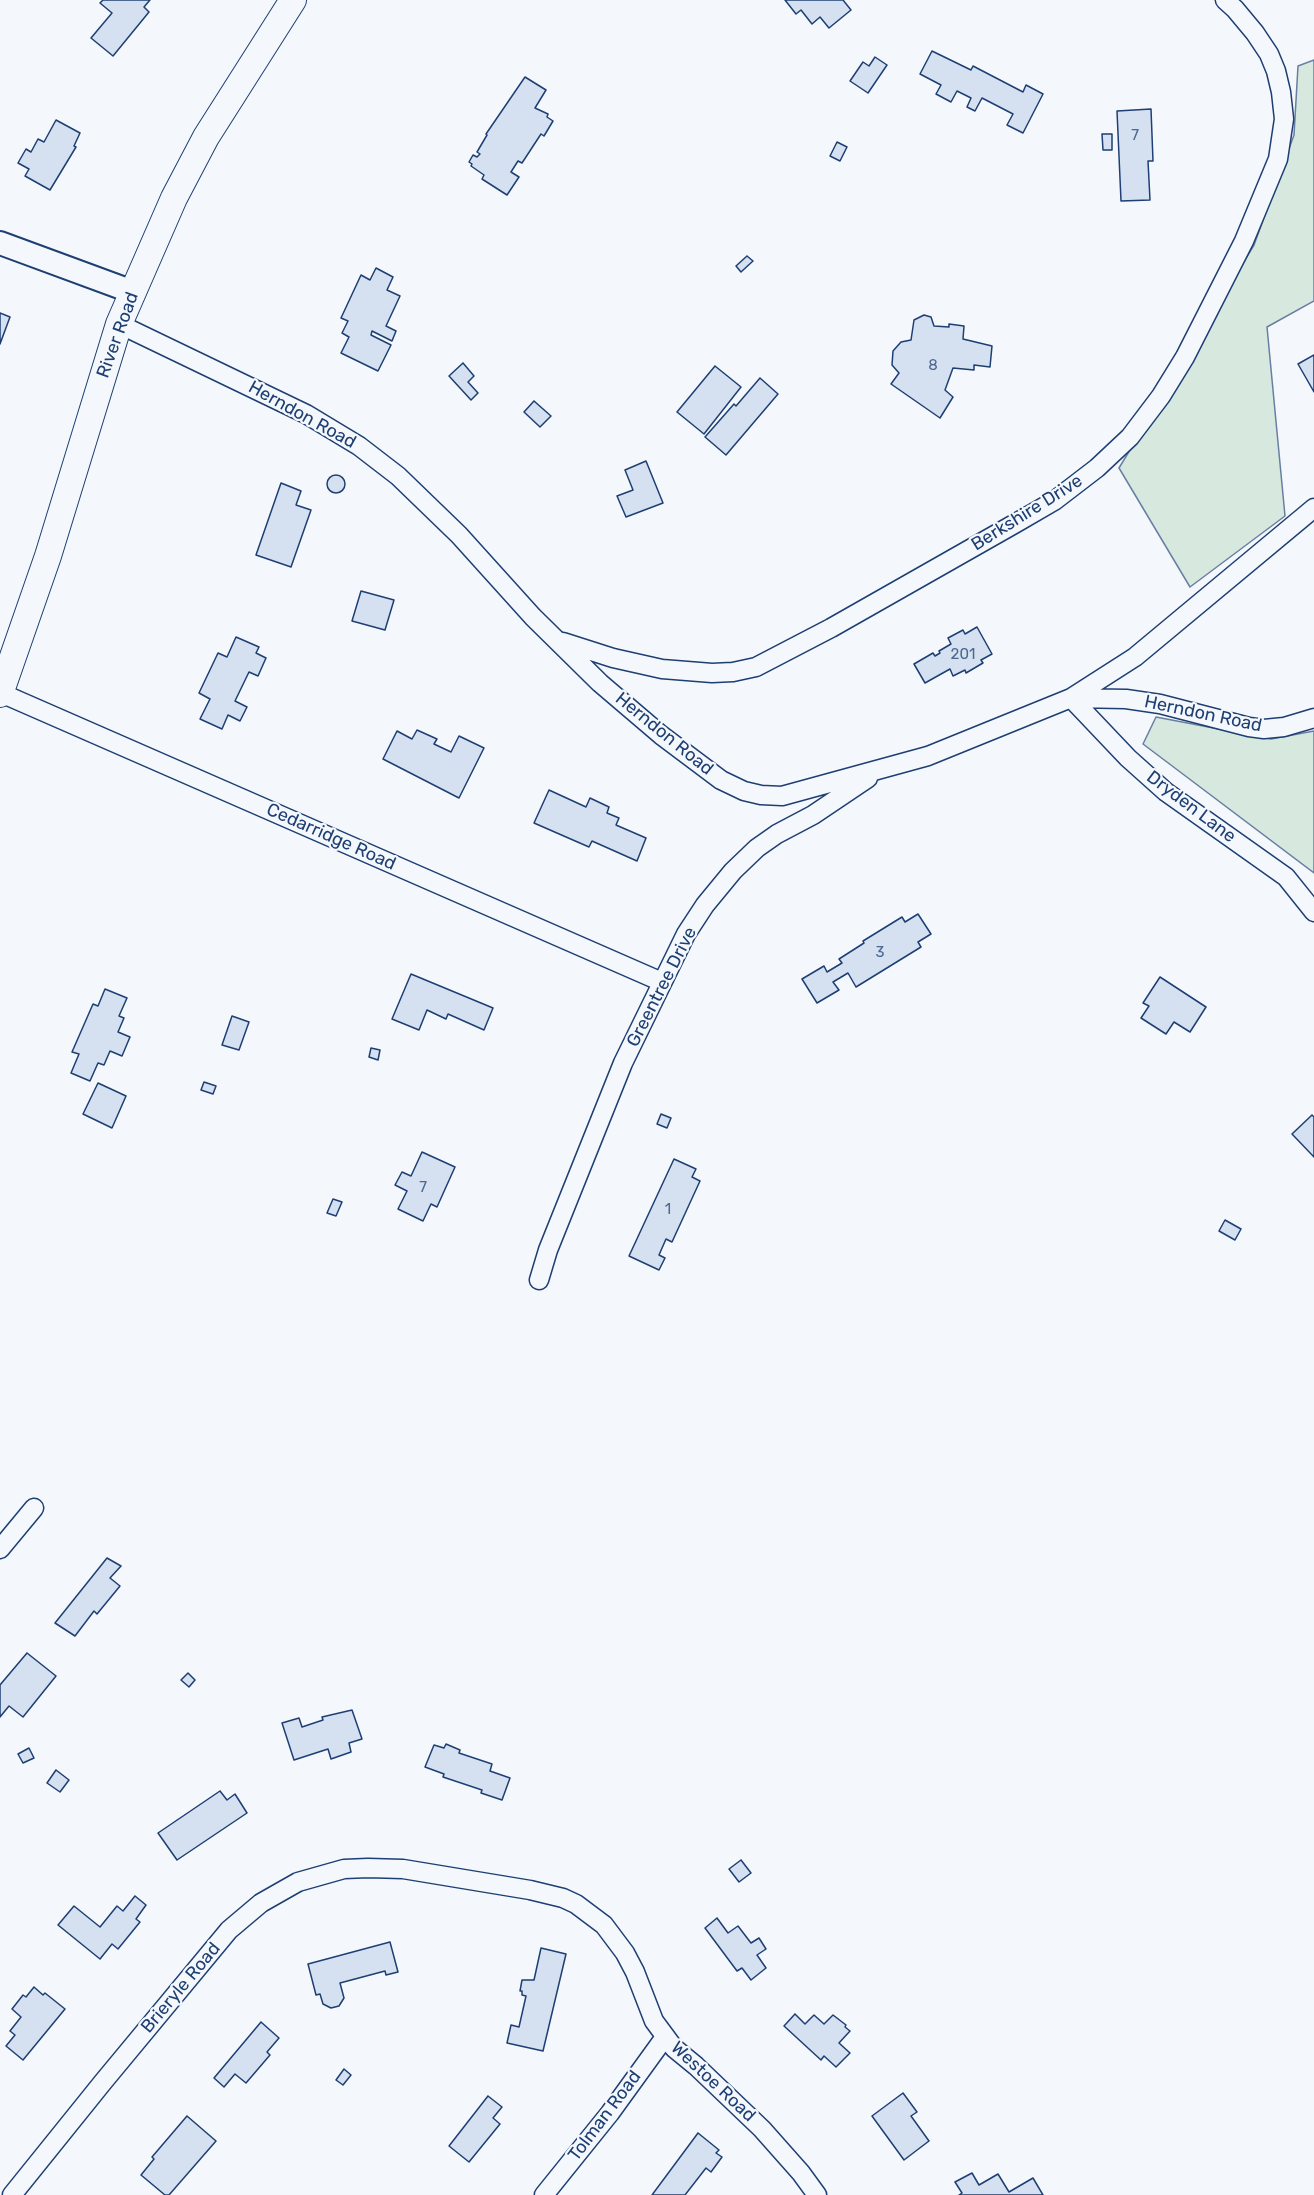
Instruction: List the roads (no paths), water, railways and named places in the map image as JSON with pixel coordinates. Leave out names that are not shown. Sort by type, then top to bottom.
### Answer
[{"type":"main road","name":"River Road","points":[[0,694],[48,556],[119,324],[174,198],[206,137],[293,0]]},
{"type":"street","name":"Berkshire Drive","points":[[559,640],[613,658],[662,669],[712,673],[733,672],[756,667],[831,628],[1054,501],[1097,468],[1130,437],[1161,396],[1185,357],[1244,241],[1278,159],[1284,119],[1276,71],[1269,54],[1255,33],[1225,0]]},
{"type":"street","points":[[0,243],[133,292]]},
{"type":"street","name":"Herndon Road","points":[[119,324],[306,414],[359,446],[398,476],[459,535],[533,617],[559,640],[600,683],[661,735],[721,780],[744,790],[760,795],[782,796],[928,756],[1071,698],[1126,699],[1160,704],[1264,729],[1284,727],[1314,718]]},
{"type":"street","points":[[1071,698],[1135,657],[1314,508]]},
{"type":"street","name":"Cedarridge Road","points":[[0,694],[662,982]]},
{"type":"street","name":"Dryden Lane","points":[[1071,698],[1128,758],[1166,792],[1286,877],[1314,912]]},
{"type":"street","name":"Greentree Drive","points":[[539,1280],[548,1250],[623,1063],[686,934],[705,905],[733,871],[757,848],[777,834],[813,815],[882,768]]},
{"type":"street","points":[[0,1549],[34,1508]]},
{"type":"street","name":"Brieryle Road","points":[[12,2195],[102,2082],[225,1935],[261,1903],[298,1882],[322,1874],[344,1869],[403,1869]]},
{"type":"street","name":"Westoe Road","points":[[403,1869],[530,1890],[563,1898],[576,1904],[604,1925],[625,1953],[654,2021],[665,2037],[762,2129],[817,2195]]},
{"type":"street","name":"Tolman Road","points":[[544,2195],[610,2113],[665,2037]]}]
